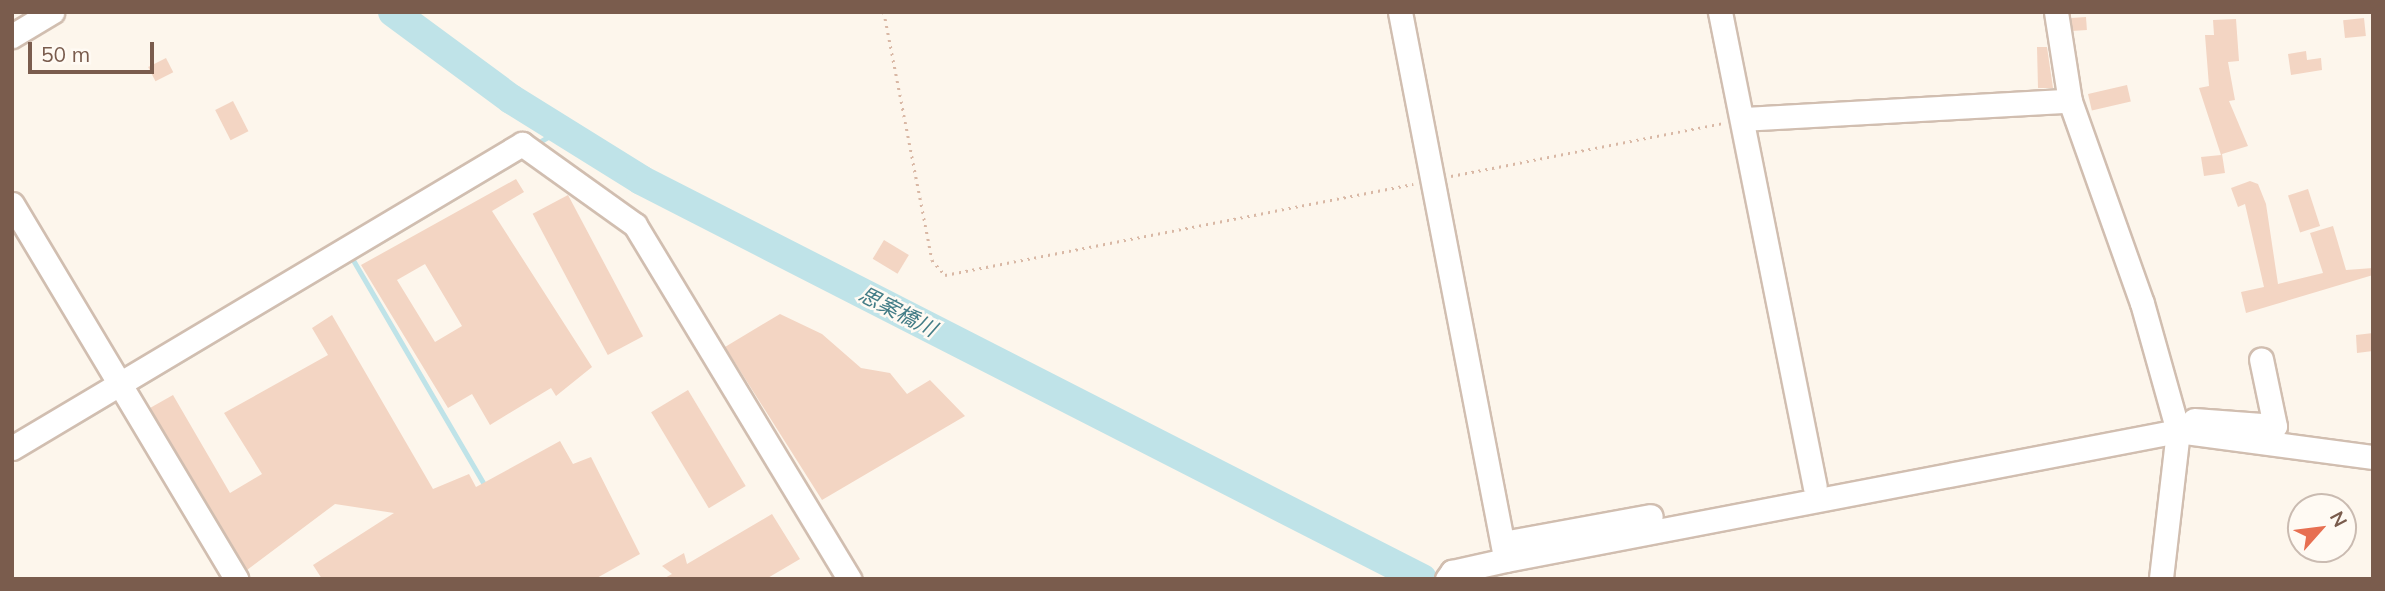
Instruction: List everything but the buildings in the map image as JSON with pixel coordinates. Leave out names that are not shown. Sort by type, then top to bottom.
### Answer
[{"type":"street","points":[[12,36],[52,12]]},
{"type":"street","points":[[1400,12],[1504,552]]},
{"type":"street","points":[[1720,12],[1815,486]]},
{"type":"street","points":[[2056,12],[2070,101],[2142,303],[2176,425],[2161,579]]},
{"type":"street","points":[[1743,119],[2070,101]]},
{"type":"street","points":[[12,448],[523,144],[635,225],[849,579]]},
{"type":"street","points":[[12,204],[236,579]]},
{"type":"street","points":[[1449,575],[1504,552],[1815,486],[2176,425],[2276,426],[2261,359]]},
{"type":"street","points":[[1504,552],[2176,425],[2373,457]]},
{"type":"path","points":[[884,12],[932,260],[945,275],[1743,119]]},
{"type":"waterway","name":"思案橋川","points":[[393,12],[511,99],[641,180],[1422,579]]},
{"type":"waterway","points":[[536,144],[559,130]]},
{"type":"waterway","points":[[130,391],[521,158]]},
{"type":"waterway","points":[[353,260],[485,486]]},
{"type":"waterway","points":[[73,425],[110,403]]}]
